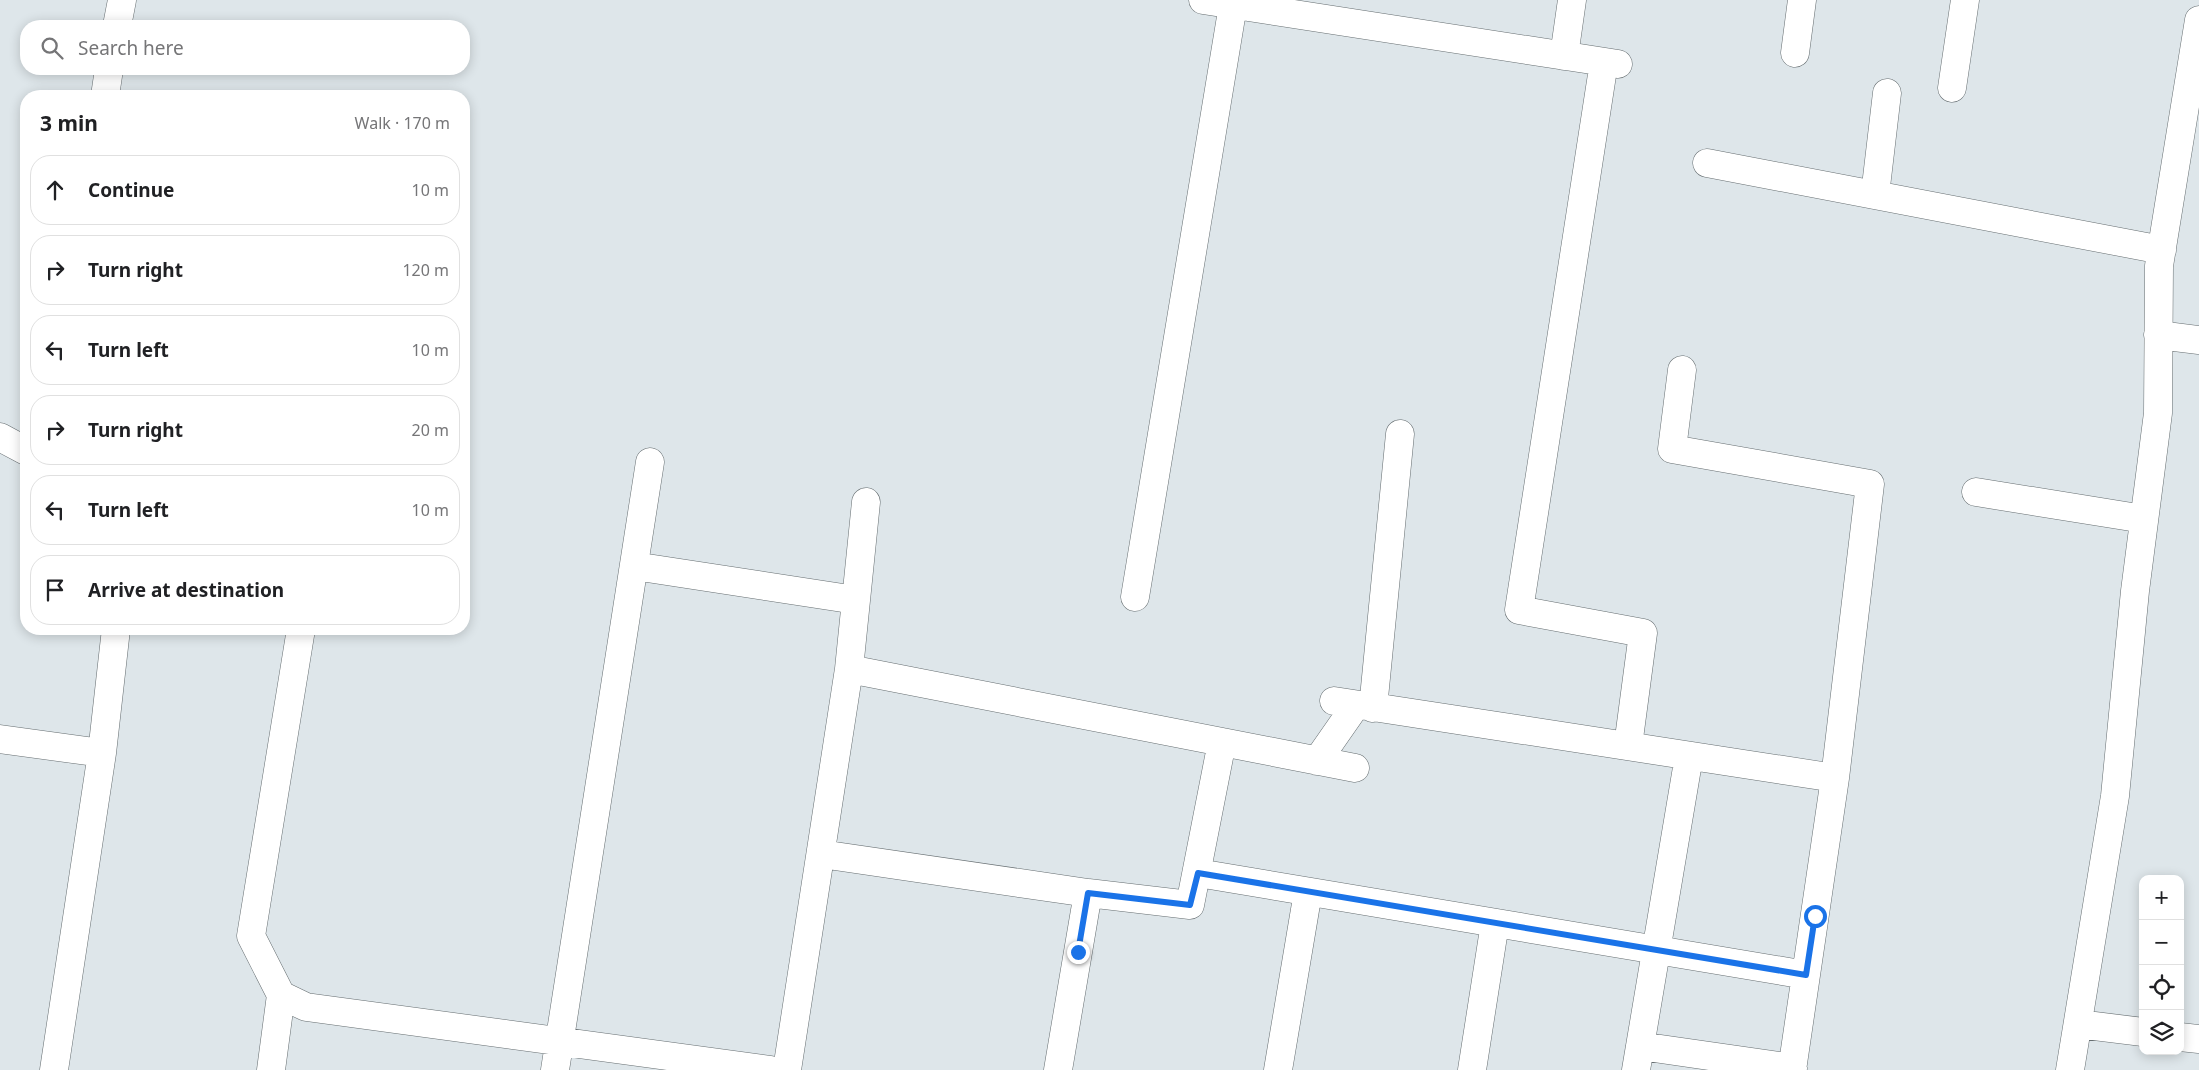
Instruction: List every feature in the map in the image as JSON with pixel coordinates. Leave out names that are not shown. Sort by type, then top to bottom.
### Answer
[{"type":"street","points":[[118,20],[122,0]]},
{"type":"street","points":[[1203,0],[1233,5],[1292,7],[1611,63],[1519,610],[1643,633],[1628,746]]},
{"type":"street","points":[[1564,56],[1572,0]]},
{"type":"street","points":[[1794,53],[1802,0]]},
{"type":"street","points":[[1952,88],[1965,0]]},
{"type":"street","points":[[1135,597],[1233,5]]},
{"type":"street","points":[[2070,1070],[2115,796],[2144,519],[2158,413],[2159,266],[2199,20]]},
{"type":"street","points":[[106,90],[109,75]]},
{"type":"street","points":[[1875,195],[1887,93]]},
{"type":"street","points":[[1707,163],[2162,250]]},
{"type":"street","points":[[2158,336],[2199,340]]},
{"type":"street","points":[[1682,370],[1672,449],[1870,484],[1835,778],[1793,1069],[1638,1058],[1689,756]]},
{"type":"street","points":[[1317,761],[1354,705],[1400,434]]},
{"type":"street","points":[[0,438],[20,448]]},
{"type":"street","points":[[555,1070],[650,462]]},
{"type":"street","points":[[1976,492],[2144,519]]},
{"type":"street","points":[[787,1070],[850,669],[866,502]]},
{"type":"street","points":[[634,566],[856,600]]},
{"type":"street","points":[[54,1070],[102,753],[115,635]]},
{"type":"street","points":[[271,1070],[280,995],[251,936],[300,635]]},
{"type":"street","points":[[850,669],[1355,768]]},
{"type":"street","points":[[1354,705],[1835,778]]},
{"type":"street","points":[[0,739],[102,753]]},
{"type":"street","points":[[821,854],[1088,893],[1190,905],[1198,873],[1222,742]]},
{"type":"street","points":[[1198,873],[1806,975]]},
{"type":"street","points":[[1278,1070],[1308,892]]},
{"type":"street","points":[[1058,1070],[1088,893]]},
{"type":"street","points":[[1472,1070],[1495,923]]},
{"type":"street","points":[[280,995],[306,1007],[771,1070]]},
{"type":"street","points":[[2078,1024],[2139,1032]]},
{"type":"street","points":[[2184,1037],[2199,1039]]},
{"type":"route","points":[[1078,952],[1088,893],[1190,905],[1198,873],[1806,975],[1815,916]]}]
